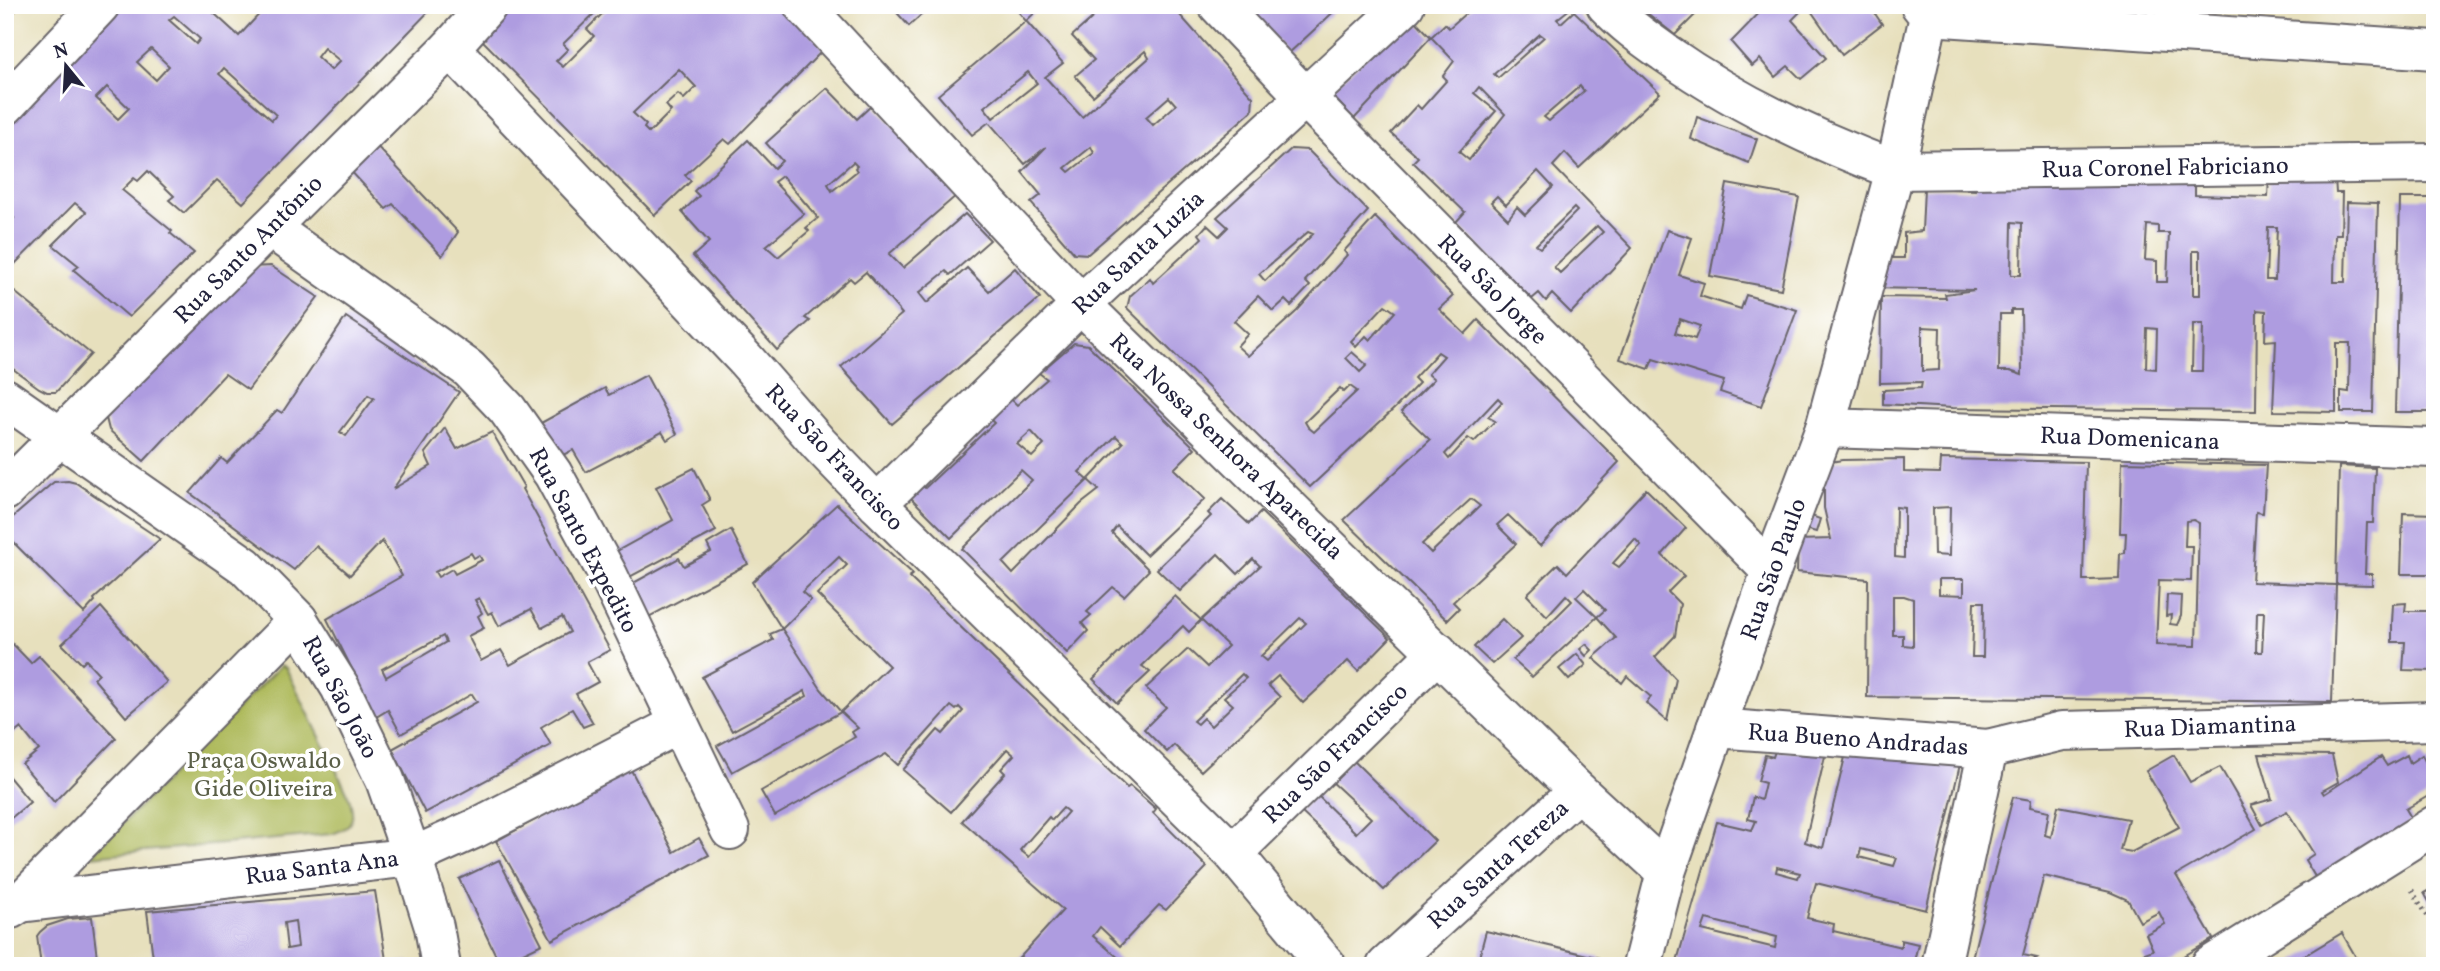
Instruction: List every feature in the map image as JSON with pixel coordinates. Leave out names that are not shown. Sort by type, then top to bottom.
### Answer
[{"type":"street","points":[[5,106],[100,5]]},
{"type":"street","name":"Rua Santo Antônio","points":[[5,491],[450,48],[488,5]]},
{"type":"street","name":"Rua Nossa Senhora Aparecida","points":[[803,5],[1081,304],[1578,791],[1666,872]]},
{"type":"street","name":"Rua São Jorge","points":[[1218,5],[1771,571]]},
{"type":"street","name":"Rua Santa Luzia","points":[[877,504],[1081,304],[1405,5]]},
{"type":"street","points":[[1606,5],[1624,23],[1690,71],[1751,106],[1828,145],[1895,170]]},
{"type":"street","points":[[1925,11],[2435,50]]},
{"type":"street","name":"Rua São Paulo","points":[[1642,966],[1666,872],[1771,571],[1825,428],[1895,170],[1925,11]]},
{"type":"street","name":"Rua São Francisco","points":[[450,48],[745,359],[877,504],[1233,853],[1327,966]]},
{"type":"street","name":"Rua Coronel Fabriciano","points":[[1895,170],[2435,163]]},
{"type":"street","name":"Rua Santo Expedito","points":[[270,228],[469,369],[507,409],[553,474],[608,575],[730,830]]},
{"type":"street","name":"Rua São João","points":[[5,398],[244,566],[298,620],[340,687],[384,780],[435,927],[441,966]]},
{"type":"street","name":"Rua Domenicana","points":[[1825,428],[2435,448]]},
{"type":"street","name":"Rua Santa Ana","points":[[13,908],[298,620]]},
{"type":"street","name":"Rua São Francisco","points":[[1233,853],[1438,652]]},
{"type":"street","name":"Rua Diamantina","points":[[1988,749],[2062,731],[2435,721]]},
{"type":"street","name":"Rua Santa Ana","points":[[13,908],[412,857],[474,829],[678,724]]},
{"type":"street","name":"Rua Bueno Andradas","points":[[1716,728],[1988,749],[1941,966]]},
{"type":"street","name":"Rua Santa Tereza","points":[[1386,966],[1578,791]]},
{"type":"street","points":[[2210,966],[2435,825]]},
{"type":"green space","name":"Praça Oswaldo Gide Oliveira","points":[[281,665],[286,668],[347,792],[352,818],[346,827],[332,834],[90,856]]},
{"type":"building","points":[[5,5],[21,5],[5,21]]},
{"type":"building","points":[[114,5],[205,5],[239,36],[264,9],[260,5],[435,5],[243,203],[217,180],[184,213],[169,200],[174,196],[148,171],[138,181],[134,178],[122,190],[194,253],[129,317],[74,270],[79,266],[53,245],[86,212],[75,203],[5,274],[5,227],[14,218],[5,210],[5,123]],"holes":[[[174,16],[200,39],[196,44],[169,20]],[[324,48],[340,61],[331,70],[317,57]],[[151,49],[169,66],[156,80],[137,62]],[[224,68],[276,115],[272,120],[219,74]],[[107,87],[129,108],[118,119],[96,98]]]},
{"type":"building","points":[[509,5],[603,5],[563,44],[568,49],[556,61],[563,67],[594,36],[587,29],[611,5],[787,5],[824,49],[730,144],[724,139],[685,175],[691,181],[655,215],[483,41],[486,29]],"holes":[[[679,69],[696,87],[684,99],[678,94],[666,105],[671,111],[649,133],[644,128],[646,125],[633,113]]]},
{"type":"building","points":[[890,5],[932,5],[909,26]]},
{"type":"building","points":[[1013,5],[1043,5],[1026,21]]},
{"type":"building","points":[[1107,5],[1171,5],[1253,97],[1252,111],[1088,254],[1074,253],[1031,203],[1041,195],[1022,172],[1046,147],[1025,164],[989,122],[972,135],[938,95],[1026,21],[1063,63],[1045,77],[1082,117],[1149,58],[1145,51],[1093,96],[1075,76],[1094,60],[1072,36]],"holes":[[[1028,72],[1037,83],[993,118],[984,107]],[[1169,97],[1176,105],[1153,125],[1146,117]],[[1091,147],[1094,153],[1069,172],[1065,168]]]},
{"type":"building","points":[[1245,5],[1341,5],[1288,54]]},
{"type":"building","points":[[1475,5],[1568,5],[1571,8],[1557,19],[1561,23],[1574,11],[1660,93],[1579,168],[1565,153],[1553,166],[1632,248],[1571,313],[1552,294],[1546,301],[1539,293],[1532,299],[1456,222],[1465,212],[1413,162],[1418,157],[1391,133],[1417,105],[1421,109],[1447,80],[1443,76],[1454,61],[1431,37],[1445,24],[1449,28]],"holes":[[[1540,34],[1544,37],[1498,78],[1494,74]],[[1580,86],[1584,91],[1549,121],[1544,117]],[[1479,87],[1505,114],[1469,160],[1459,152],[1496,111],[1474,93]],[[1538,171],[1553,187],[1525,215],[1517,207],[1508,219],[1491,202],[1497,196],[1506,205]],[[1574,208],[1577,211],[1540,248],[1536,245]],[[1597,226],[1603,232],[1560,273],[1554,267]]]},
{"type":"building","points":[[1637,5],[1705,5],[1675,35]]},
{"type":"building","points":[[1767,5],[1794,5],[1800,12],[1792,20],[1826,58],[1801,79],[1788,66],[1775,77],[1760,59],[1752,66],[1731,42]]},
{"type":"building","points":[[1807,5],[1869,5],[1882,24],[1842,55]]},
{"type":"building","points":[[1410,15],[1431,37],[1354,119],[1329,92]]},
{"type":"building","points":[[827,88],[857,119],[873,104],[957,195],[889,254],[903,268],[965,214],[990,240],[950,275],[946,271],[919,293],[927,303],[967,268],[989,291],[1015,268],[1040,298],[892,424],[841,367],[902,314],[866,272],[854,282],[850,278],[805,318],[810,321],[777,350],[693,256],[709,242],[682,212],[699,196],[694,191],[748,140],[774,168],[782,161],[766,143]],"holes":[[[853,162],[857,171],[832,191],[828,184]],[[782,176],[818,218],[806,228],[809,231],[778,257],[766,246],[804,214],[774,182]]]},
{"type":"building","points":[[1697,117],[1757,139],[1749,163],[1691,139]]},
{"type":"building","points":[[372,141],[458,232],[442,256],[393,204],[386,209],[348,168]]},
{"type":"building","points":[[1291,149],[1308,150],[1368,211],[1305,281],[1310,286],[1291,306],[1285,300],[1273,311],[1258,296],[1234,321],[1248,334],[1237,346],[1248,356],[1297,311],[1347,255],[1344,251],[1375,217],[1453,296],[1439,309],[1465,334],[1478,320],[1619,462],[1540,546],[1508,515],[1497,525],[1516,544],[1453,602],[1459,608],[1447,620],[1344,520],[1430,440],[1401,412],[1434,379],[1428,374],[1444,356],[1438,352],[1414,378],[1419,383],[1310,487],[1127,308],[1130,296],[1150,278],[1153,283],[1202,238],[1199,234],[1207,225],[1219,236],[1228,227],[1217,217]],"holes":[[[1308,232],[1313,234],[1265,281],[1259,274]],[[1385,305],[1395,312],[1370,340],[1366,336],[1356,347],[1351,341]],[[1352,352],[1367,365],[1360,372],[1346,358]],[[1350,386],[1357,391],[1314,432],[1308,427],[1305,422],[1340,388],[1344,392]],[[1498,398],[1502,402],[1488,417],[1495,421],[1474,442],[1468,438],[1449,459],[1445,454]],[[1471,499],[1480,506],[1431,553],[1422,544]]]},
{"type":"building","points":[[1975,175],[2195,176],[2195,195],[2268,197],[2269,177],[2335,177],[2336,193],[2342,193],[2341,234],[2335,234],[2334,282],[2345,282],[2347,202],[2378,203],[2373,412],[2341,412],[2341,391],[2349,392],[2350,343],[2336,343],[2336,412],[2273,411],[2276,340],[2265,341],[2266,311],[2257,310],[2256,411],[1953,408],[1883,404],[1883,390],[1921,388],[1922,382],[1880,383],[1881,297],[1946,298],[1945,294],[1975,290],[1872,288],[1881,258],[1904,258],[1904,233],[1922,231],[1924,188],[1975,190]],"holes":[[[2012,222],[2022,223],[2021,275],[2011,275]],[[2147,225],[2158,226],[2158,233],[2169,233],[2167,282],[2157,282],[2157,261],[2145,260]],[[2268,227],[2277,227],[2275,280],[2266,280]],[[2193,251],[2200,251],[2200,295],[2193,295]],[[2021,310],[2022,375],[1999,371],[2000,314]],[[2193,324],[2203,324],[2202,371],[2192,371]],[[1922,327],[1940,328],[1939,370],[1922,371]],[[2147,328],[2157,329],[2156,369],[2146,368]]]},
{"type":"building","points":[[1727,184],[1799,197],[1781,289],[1710,276]]},
{"type":"building","points":[[2400,198],[2435,198],[2435,243],[2431,243],[2431,299],[2435,299],[2435,309],[2432,309],[2432,378],[2435,378],[2435,394],[2432,394],[2432,412],[2395,412]]},
{"type":"building","points":[[1667,230],[1692,238],[1679,275],[1704,283],[1700,296],[1741,309],[1746,295],[1797,310],[1761,406],[1720,392],[1724,381],[1653,359],[1649,369],[1620,359]],"holes":[[[1680,319],[1700,326],[1695,339],[1675,333]]]},
{"type":"building","points":[[271,266],[318,297],[248,390],[225,374],[144,461],[109,430],[106,418],[250,267]]},
{"type":"building","points":[[5,284],[91,354],[56,392],[39,388],[5,363]]},
{"type":"building","points":[[346,317],[459,392],[393,489],[431,466],[425,453],[445,428],[457,449],[492,432],[610,650],[587,662],[598,682],[576,694],[593,723],[583,727],[572,709],[541,727],[551,745],[425,813],[392,749],[477,702],[472,694],[401,734],[388,710],[376,717],[327,619],[402,576],[382,541],[350,575],[316,546],[294,570],[190,493],[221,458],[227,463],[277,410],[282,413]],"holes":[[[368,395],[374,398],[346,436],[340,432]],[[471,553],[474,558],[479,555],[482,560],[455,574],[452,569],[438,577],[435,572]],[[479,598],[488,614],[492,612],[499,626],[531,609],[542,628],[562,617],[570,632],[510,665],[501,650],[481,661],[468,636],[484,628],[478,616],[482,613],[475,600]],[[443,636],[446,642],[386,677],[382,669]]]},
{"type":"building","points":[[1074,343],[1088,345],[1195,448],[1174,469],[1205,499],[1146,555],[1117,526],[1112,533],[1149,570],[1124,596],[1113,587],[1087,612],[1091,615],[1082,623],[1088,631],[1067,653],[962,549],[1032,480],[1021,470],[951,538],[908,495],[919,483],[925,488],[994,423],[988,417],[1010,398],[1017,405],[1047,379],[1039,373]],"holes":[[[1031,431],[1044,445],[1032,457],[1017,444]],[[1116,436],[1123,443],[1088,480],[1079,472]],[[1088,480],[1099,490],[1081,504],[1013,574],[1003,563]]]},
{"type":"building","points":[[646,375],[677,434],[667,440],[662,432],[586,472],[573,450],[561,456],[541,423],[605,388],[609,395]]},
{"type":"building","points":[[1904,459],[1904,472],[1940,473],[1941,459],[2086,462],[2083,580],[2119,579],[2120,554],[2125,553],[2126,533],[2120,533],[2122,462],[2266,465],[2263,513],[2256,512],[2252,582],[2336,585],[2332,702],[1867,697],[1868,579],[1797,572],[1798,540],[1831,539],[1824,508],[1824,476],[1831,462]],"holes":[[[1896,507],[1904,508],[1904,558],[1895,557]],[[1950,507],[1949,556],[1934,555],[1933,508]],[[2193,520],[2199,523],[2196,646],[2156,645],[2159,580],[2191,581],[2192,546],[2185,546],[2186,521]],[[1939,579],[1964,579],[1964,595],[1939,594]],[[1893,596],[1913,599],[1913,646],[1903,645],[1903,635],[1893,635]],[[1974,602],[1984,602],[1983,657],[1972,657]],[[2257,612],[2264,612],[2262,652],[2256,652]]]},
{"type":"building","points":[[2339,466],[2375,468],[2373,523],[2367,523],[2365,574],[2372,574],[2372,585],[2336,584]]},
{"type":"building","points":[[694,468],[710,500],[702,505],[716,531],[624,580],[610,555],[673,520],[656,487]]},
{"type":"building","points":[[54,482],[76,483],[160,539],[94,599],[84,613],[5,534],[5,524],[49,486]]},
{"type":"building","points":[[1646,489],[1686,528],[1662,555],[1684,576],[1668,592],[1680,604],[1675,636],[1655,657],[1676,679],[1667,721],[1646,703],[1651,697],[1627,676],[1622,683],[1593,658],[1616,638],[1597,617],[1532,677],[1513,660],[1572,601],[1566,595],[1547,616],[1528,593],[1558,564],[1567,573]],"holes":[[[1635,539],[1641,545],[1619,567],[1613,563]],[[1584,589],[1605,610],[1597,617],[1576,597]]]},
{"type":"building","points":[[1222,499],[1249,524],[1261,512],[1390,638],[1358,671],[1348,661],[1303,703],[1278,676],[1268,685],[1280,697],[1201,771],[1174,745],[1167,752],[1144,729],[1166,707],[1146,688],[1188,649],[1207,667],[1228,646],[1201,620],[1260,566],[1253,559],[1238,574],[1218,554],[1180,591],[1157,569],[1211,516],[1208,513]],"holes":[[[1300,618],[1306,623],[1267,661],[1261,656]],[[1242,674],[1246,678],[1224,697],[1233,705],[1211,726],[1203,718],[1197,724],[1193,721]]]},
{"type":"building","points":[[837,504],[913,574],[909,577],[1127,788],[1130,786],[1156,809],[1153,813],[1207,867],[1166,910],[1159,905],[1120,946],[1100,927],[1093,936],[1128,966],[1012,966],[1063,910],[962,821],[1005,773],[1001,769],[1014,755],[1007,749],[951,812],[903,770],[938,730],[943,734],[963,711],[959,707],[956,710],[951,706],[898,765],[886,754],[775,816],[761,791],[855,737],[852,732],[858,728],[841,712],[889,666],[817,594],[847,565],[839,557],[802,592],[811,600],[782,629],[752,582]],"holes":[[[1063,808],[1068,812],[1029,857],[1020,850],[1049,817],[1052,820]]]},
{"type":"building","points":[[2403,513],[2435,514],[2435,574],[2401,574]]},
{"type":"building","points":[[1806,514],[1820,519],[1816,532],[1802,528]]},
{"type":"building","points":[[731,530],[748,564],[645,619],[628,586],[679,558],[684,566],[711,552],[707,544]]},
{"type":"building","points":[[2167,595],[2182,596],[2181,616],[2177,625],[2170,624],[2171,615],[2166,616]]},
{"type":"building","points":[[1175,596],[1201,620],[1189,632],[1183,626],[1142,666],[1150,672],[1117,703],[1093,679]]},
{"type":"building","points":[[2406,603],[2405,611],[2435,611],[2435,671],[2403,670],[2405,642],[2392,642],[2392,623],[2393,604]]},
{"type":"building","points":[[101,607],[167,682],[126,717],[94,679],[99,674],[86,660],[82,664],[62,644]]},
{"type":"building","points":[[1502,619],[1521,638],[1492,664],[1474,647]]},
{"type":"building","points":[[782,629],[821,689],[841,712],[732,772],[717,746],[807,696],[805,691],[732,731],[702,677],[773,640],[770,634]]},
{"type":"building","points":[[5,636],[31,663],[39,656],[116,738],[54,802],[22,764],[39,750],[21,728],[5,741]]},
{"type":"building","points":[[1586,644],[1592,650],[1586,656],[1580,649]]},
{"type":"building","points":[[1577,654],[1586,665],[1569,680],[1559,669]]},
{"type":"building","points":[[1775,751],[1826,752],[1805,842],[1823,848],[1846,753],[1962,756],[1926,910],[1816,883],[1807,918],[1834,924],[1833,931],[1901,947],[1901,940],[1918,944],[1913,966],[1684,966],[1684,963],[1677,961],[1717,822],[1752,830],[1756,821],[1748,819],[1753,797],[1761,800],[1765,783],[1758,781],[1765,755],[1773,757]],"holes":[[[1861,849],[1897,858],[1894,866],[1859,857]],[[1777,867],[1800,873],[1798,878],[1776,872]],[[1706,919],[1777,937],[1775,948],[1702,930]]]},
{"type":"building","points":[[2259,754],[2332,755],[2338,782],[2322,791],[2324,794],[2381,757],[2387,766],[2407,755],[2410,763],[2422,755],[2426,763],[2432,759],[2435,763],[2435,792],[2406,809],[2413,821],[2317,880],[2305,860],[2314,854],[2287,811],[2262,825],[2251,805],[2272,799]]},
{"type":"building","points":[[2174,755],[2190,782],[2220,767],[2256,829],[2176,875],[2213,939],[2167,966],[2148,966],[2142,954],[2153,950],[2146,934],[2165,924],[2159,912],[2140,922],[2128,900],[2110,892],[2044,876],[2023,955],[2037,958],[2023,966],[1970,966],[2013,797],[2031,800],[2030,807],[2049,811],[2045,835],[2051,837],[2058,806],[2128,819],[2120,850],[2132,852],[2179,827],[2146,771]]},
{"type":"building","points":[[1352,759],[1435,841],[1384,890],[1300,811],[1316,794],[1356,833],[1371,818],[1330,780]]},
{"type":"building","points":[[630,768],[674,852],[699,838],[709,855],[552,940],[496,841]]},
{"type":"building","points":[[5,772],[30,802],[5,823]]},
{"type":"building","points":[[499,860],[542,944],[500,964],[459,879]]},
{"type":"building","points":[[2435,887],[2435,912],[2424,893]]},
{"type":"building","points":[[375,891],[387,966],[154,966],[147,911]],"holes":[[[295,921],[298,947],[287,949],[284,923]]]},
{"type":"building","points":[[92,917],[98,966],[41,966],[37,936],[40,932],[47,926],[68,919]]},
{"type":"building","points":[[1486,931],[1600,958],[1599,966],[1518,966],[1505,963],[1504,966],[1477,965]]},
{"type":"building","points":[[2342,933],[2361,966],[2287,966]]},
{"type":"building","points":[[409,961],[410,966],[388,966],[388,964]]}]
